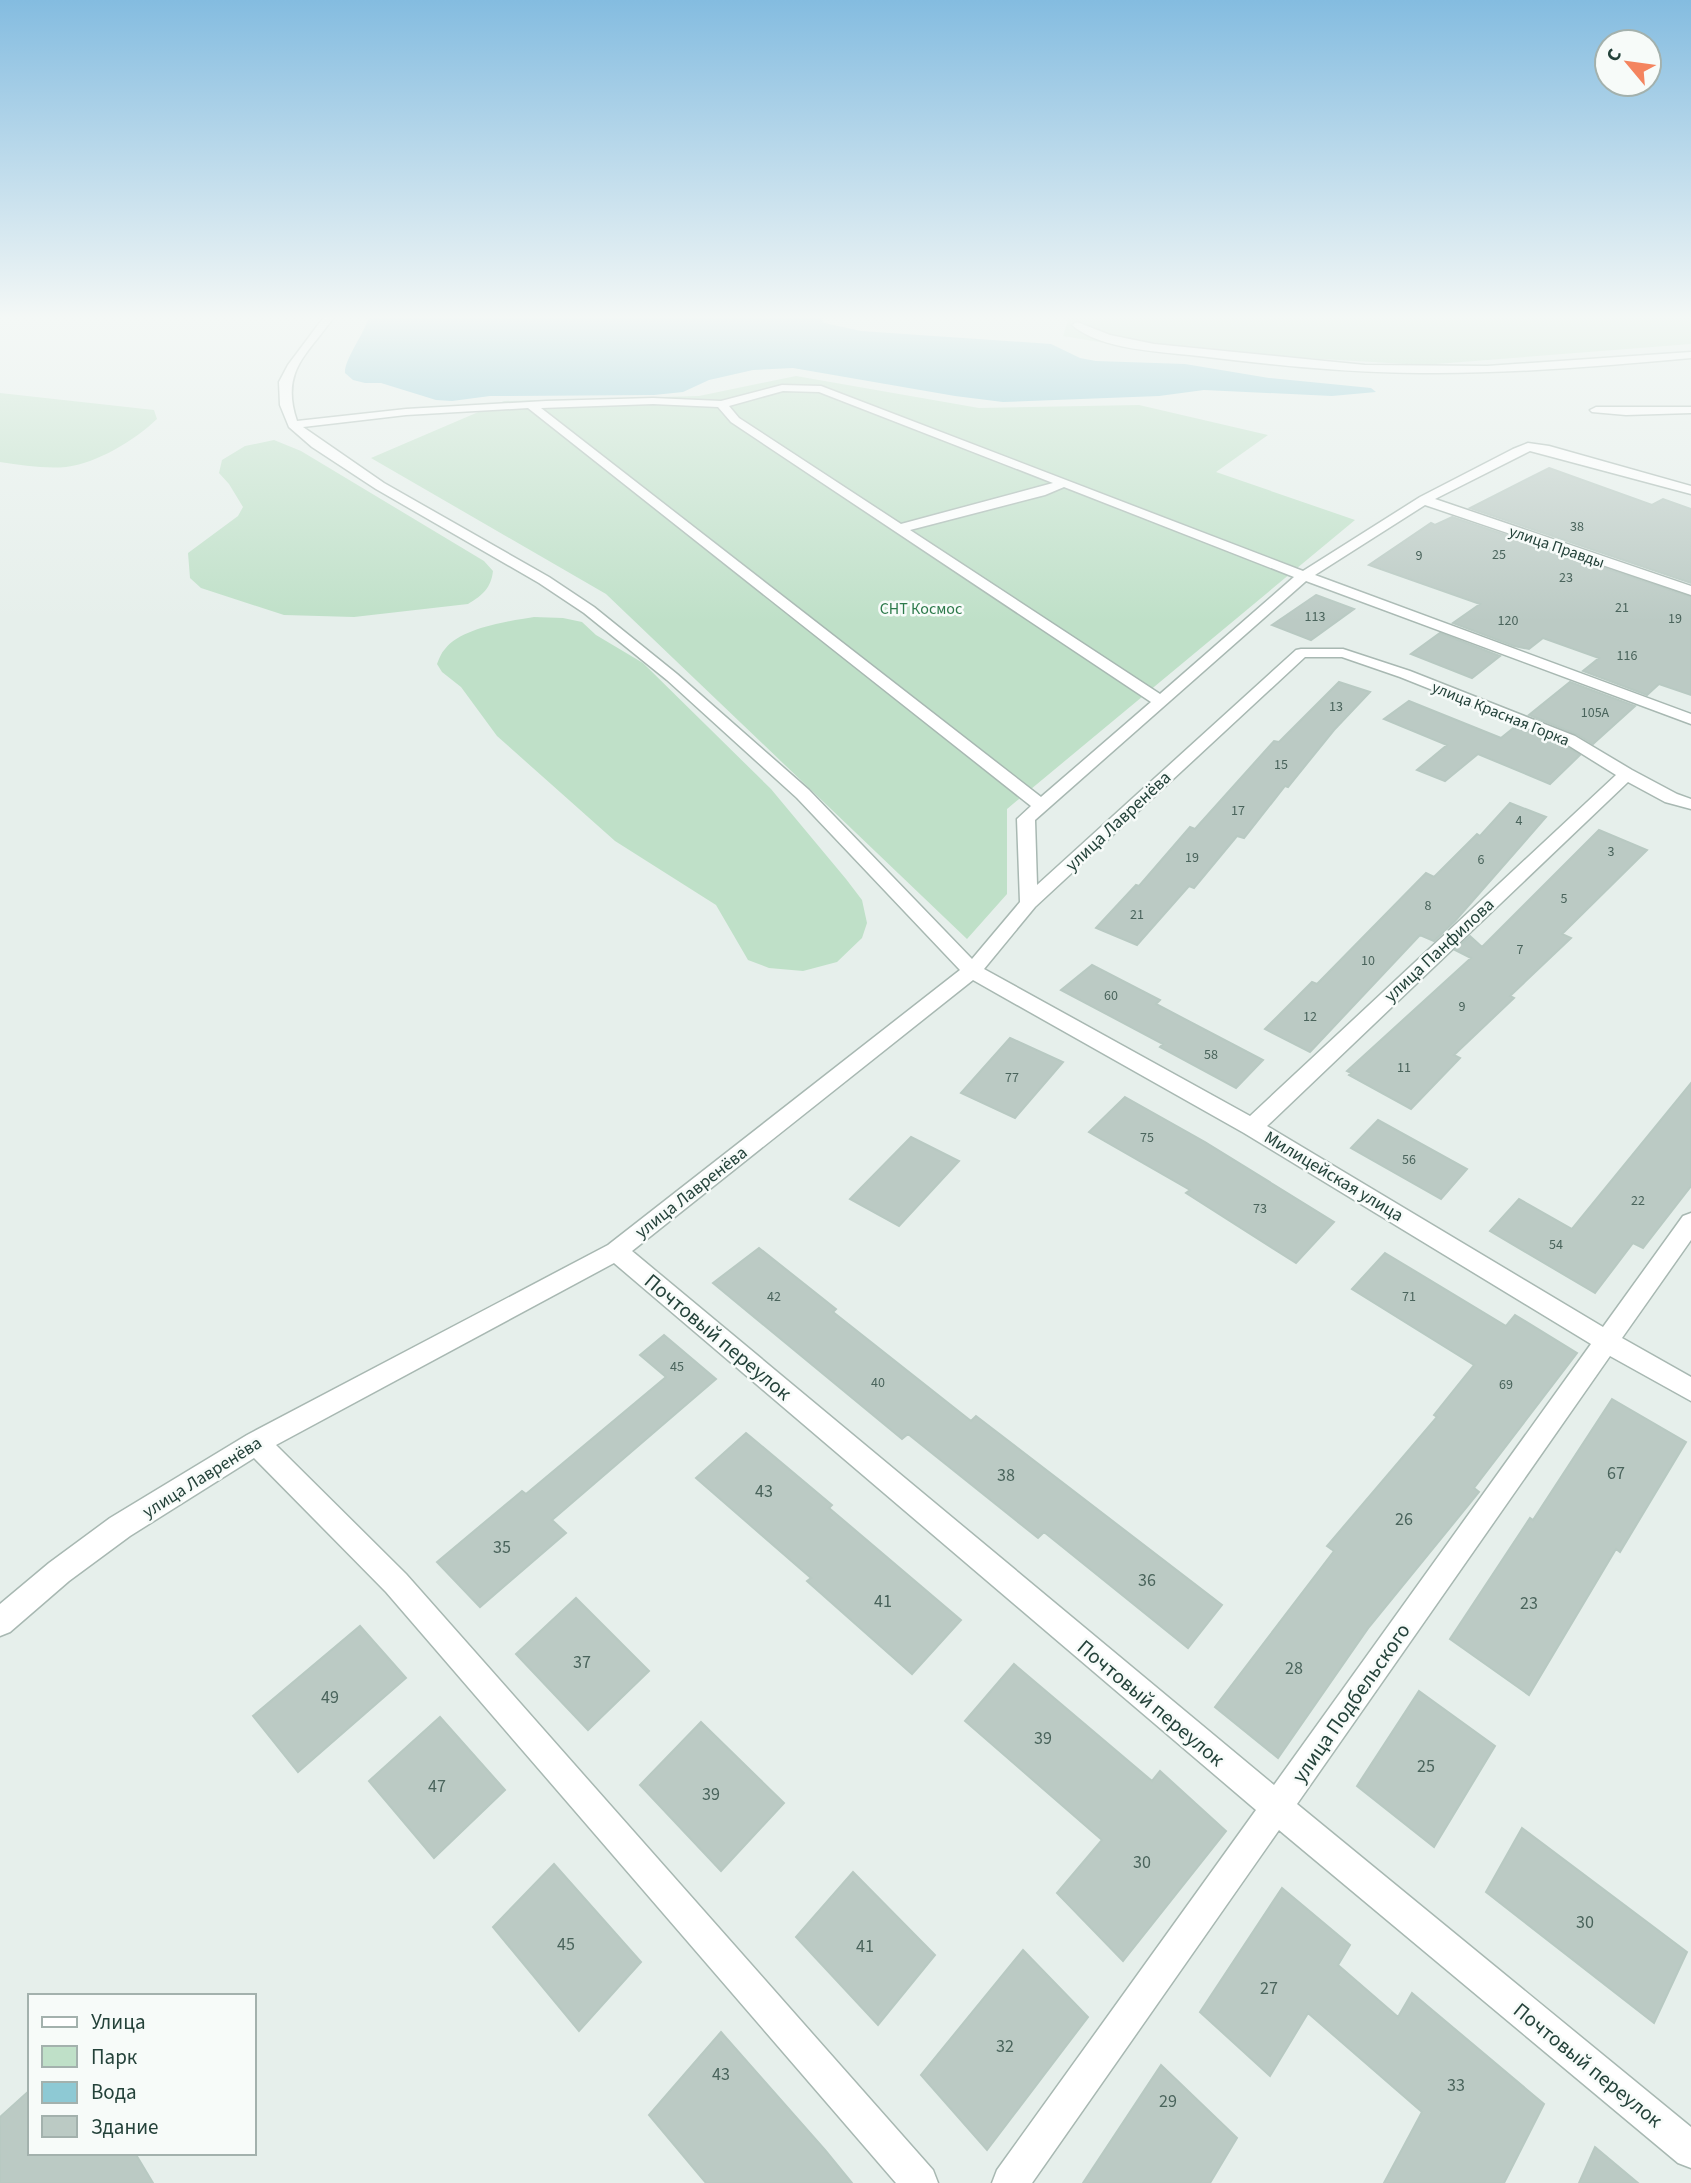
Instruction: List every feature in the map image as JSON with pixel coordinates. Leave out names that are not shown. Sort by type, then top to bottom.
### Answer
[{"type":"street","points":[[291,419],[293,425],[346,419]]},
{"type":"street","points":[[549,419],[1041,806]]},
{"type":"street","points":[[734,419],[1160,701]]},
{"type":"street","points":[[900,419],[1304,576],[1691,719]]},
{"type":"street","name":"Милицейская улица","points":[[293,425],[316,444],[380,486],[544,580],[589,610],[652,661],[803,794],[972,971],[1252,1127],[1691,1390]]},
{"type":"street","points":[[1029,903],[1026,819],[1304,576],[1424,500],[1528,447],[1578,457],[1691,490]]},
{"type":"street","points":[[900,528],[1041,492],[1066,482]]},
{"type":"street","name":"улица Правды","points":[[1424,500],[1691,591]]},
{"type":"street","name":"улица Лавренёва","points":[[0,1622],[59,1572],[120,1527],[256,1443],[615,1251],[972,971],[1029,903],[1301,653]]},
{"type":"street","name":"улица Красная Горка","points":[[1301,653],[1343,653],[1405,674],[1569,739],[1671,798],[1691,804]]},
{"type":"street","name":"улица Панфилова","points":[[1252,1127],[1626,774]]},
{"type":"street","name":"улица Подбельского","points":[[1010,2183],[1691,1223]]},
{"type":"street","name":"Почтовый переулок","points":[[615,1251],[1277,1808],[1691,2150]]},
{"type":"street","points":[[256,1443],[396,1583],[920,2183]]},
{"type":"green space","points":[[0,419],[157,419],[114,450],[78,465],[50,467],[0,462]]},
{"type":"green space","name":"СНТ Космос","points":[[462,419],[1199,419],[1268,435],[1216,472],[1355,520],[1007,809],[1007,894],[967,939],[606,594],[371,458]]},
{"type":"green space","points":[[274,440],[301,451],[484,561],[493,571],[488,587],[468,604],[354,617],[284,615],[201,588],[190,578],[188,553],[238,516],[243,507],[219,473],[222,460],[245,446]]},
{"type":"green space","points":[[534,617],[582,622],[596,635],[643,663],[771,789],[862,900],[867,923],[862,938],[837,962],[803,971],[769,968],[748,960],[716,905],[615,841],[497,736],[461,687],[442,672],[437,664],[445,649],[462,636],[486,627]]},
{"type":"building","points":[[1549,468],[1652,505],[1663,499],[1691,509],[1691,583],[1470,508]]},
{"type":"building","points":[[1452,517],[1691,597],[1691,695],[1659,684],[1647,695],[1583,671],[1599,658],[1543,638],[1529,649],[1514,646],[1453,623],[1480,604],[1369,565],[1431,523],[1435,525]]},
{"type":"building","points":[[1316,595],[1354,609],[1311,640],[1272,625]]},
{"type":"building","points":[[1440,633],[1500,656],[1472,678],[1411,654]]},
{"type":"building","points":[[1339,682],[1370,692],[1334,730],[1288,787],[1285,786],[1244,838],[1237,836],[1194,888],[1189,886],[1137,945],[1096,928],[1136,885],[1139,886],[1190,827],[1195,829],[1274,741],[1279,742]]},
{"type":"building","points":[[1570,682],[1635,706],[1593,744],[1529,715]]},
{"type":"building","points":[[1409,701],[1501,738],[1516,726],[1562,744],[1580,755],[1550,784],[1478,754],[1445,781],[1417,770],[1447,745],[1384,719]]},
{"type":"building","points":[[1510,803],[1546,817],[1455,921],[1434,941],[1420,935],[1310,1052],[1265,1029],[1312,982],[1317,984],[1426,873],[1434,877],[1477,834],[1480,836]]},
{"type":"building","points":[[1599,830],[1647,850],[1562,934],[1571,938],[1510,996],[1514,998],[1454,1055],[1460,1058],[1411,1109],[1349,1075],[1351,1073],[1347,1071],[1471,958],[1455,950],[1470,936],[1482,947]]},
{"type":"building","points":[[1092,965],[1160,1000],[1156,1004],[1263,1060],[1236,1088],[1160,1047],[1163,1044],[1061,990]]},
{"type":"building","points":[[1010,1038],[1063,1062],[1015,1118],[961,1093]]},
{"type":"building","points":[[1691,1083],[1691,1186],[1643,1248],[1633,1243],[1595,1293],[1490,1231],[1519,1199],[1572,1229]]},
{"type":"building","points":[[1125,1097],[1205,1142],[1334,1222],[1296,1263],[1186,1193],[1190,1190],[1089,1132]]},
{"type":"building","points":[[1378,1120],[1467,1169],[1441,1199],[1351,1148]]},
{"type":"building","points":[[911,1137],[959,1161],[899,1226],[850,1199]]},
{"type":"building","points":[[759,1248],[836,1309],[833,1312],[971,1421],[976,1416],[1222,1605],[1188,1648],[1044,1532],[1038,1538],[908,1434],[902,1439],[713,1283]]},
{"type":"building","points":[[1385,1253],[1506,1326],[1515,1315],[1577,1353],[1474,1488],[1479,1492],[1369,1627],[1278,1758],[1215,1707],[1334,1551],[1327,1546],[1437,1417],[1434,1415],[1474,1365],[1352,1289]]},
{"type":"building","points":[[664,1335],[716,1379],[552,1520],[566,1533],[480,1607],[437,1562],[522,1491],[526,1494],[666,1377],[640,1355]]},
{"type":"building","points":[[1612,1399],[1686,1442],[1620,1552],[1616,1549],[1529,1695],[1450,1639],[1530,1518],[1533,1520]]},
{"type":"building","points":[[746,1433],[832,1505],[829,1508],[961,1620],[912,1674],[807,1581],[811,1578],[696,1478]]},
{"type":"building","points":[[576,1598],[649,1671],[588,1730],[516,1654]]},
{"type":"building","points":[[360,1626],[406,1678],[298,1772],[253,1716]]},
{"type":"building","points":[[1014,1664],[1152,1781],[1160,1771],[1226,1831],[1123,1961],[1057,1893],[1102,1840],[965,1721]]},
{"type":"building","points":[[1419,1691],[1495,1746],[1434,1847],[1357,1786]]},
{"type":"building","points":[[440,1717],[505,1790],[434,1858],[369,1781]]},
{"type":"building","points":[[701,1722],[784,1803],[721,1871],[640,1785]]},
{"type":"building","points":[[1522,1828],[1687,1952],[1654,2023],[1486,1892]]},
{"type":"building","points":[[554,1864],[641,1962],[579,2031],[493,1927]]},
{"type":"building","points":[[853,1872],[935,1955],[878,2025],[796,1937]]},
{"type":"building","points":[[1282,1888],[1350,1945],[1338,1965],[1398,2017],[1412,1993],[1544,2104],[1504,2183],[1384,2183],[1422,2112],[1308,2013],[1270,2076],[1200,2012]]},
{"type":"building","points":[[1023,1950],[1088,2017],[987,2150],[921,2075]]},
{"type":"building","points":[[721,2032],[852,2183],[706,2183],[649,2115]]},
{"type":"building","points":[[1161,2065],[1237,2138],[1210,2183],[1083,2183]]},
{"type":"building","points":[[28,2092],[28,2155],[136,2155],[153,2183],[0,2183],[0,2117]]},
{"type":"building","points":[[1595,2147],[1638,2183],[1579,2183]]}]
